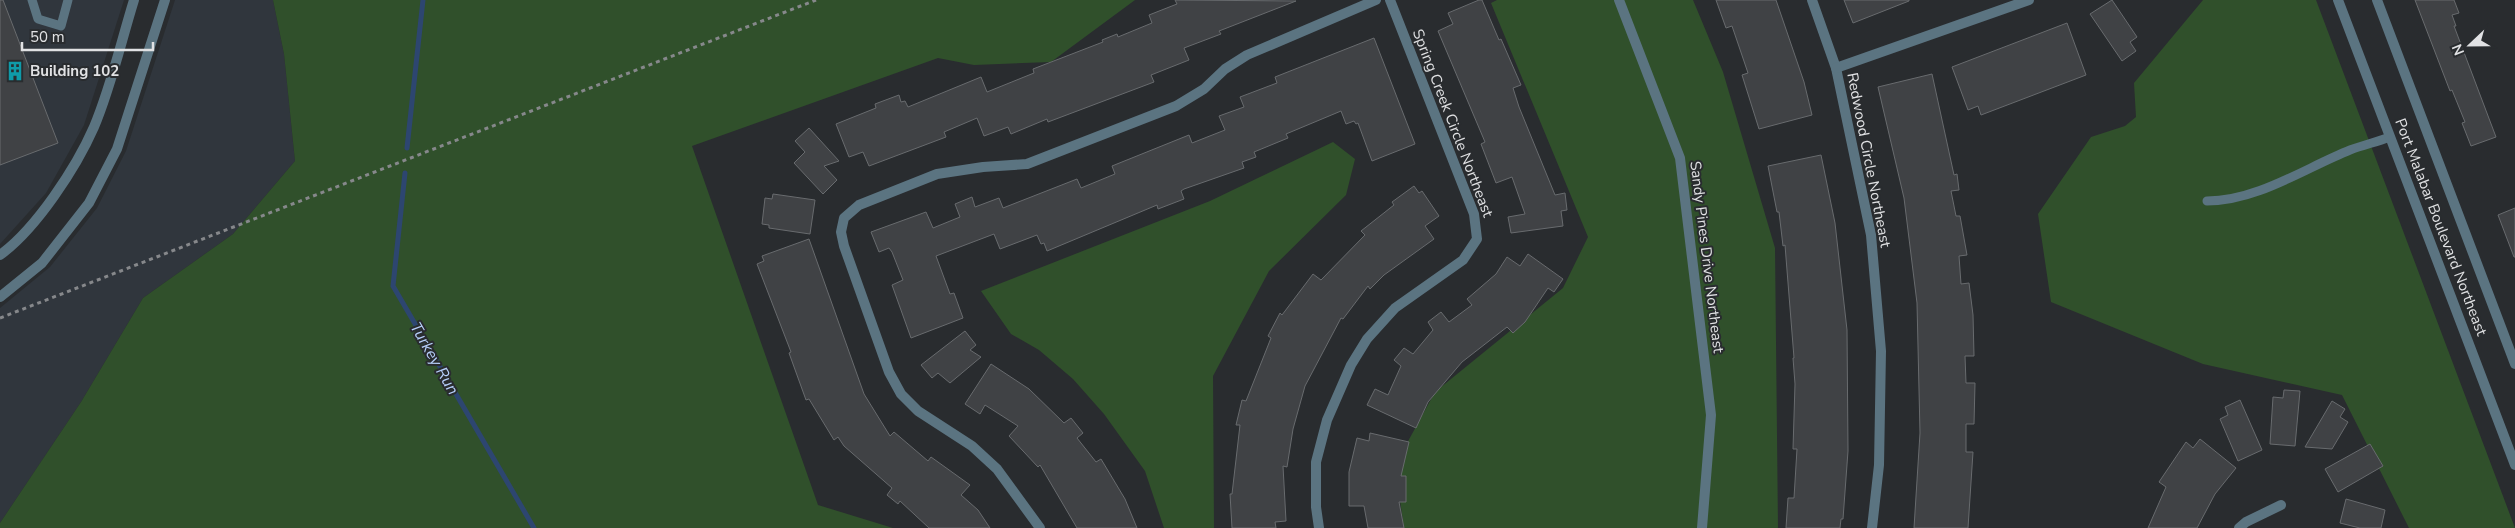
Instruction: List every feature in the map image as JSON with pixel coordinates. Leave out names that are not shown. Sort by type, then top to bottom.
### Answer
[{"type":"street","points":[[0,255],[12,247],[54,198],[94,128],[134,0]]},
{"type":"street","points":[[0,297],[42,262],[89,203],[117,149],[165,0]]},
{"type":"street","points":[[1040,528],[997,469],[972,446],[918,411],[901,394],[889,372],[844,246],[841,232],[844,218],[859,205],[937,174],[983,167],[1027,164],[1176,106],[1204,89],[1225,69],[1247,55],[1376,0]]},
{"type":"street","name":"Spring Creek Circle Northeast","points":[[1319,528],[1316,507],[1316,462],[1327,420],[1350,365],[1367,339],[1394,308],[1463,260],[1477,239],[1474,214],[1390,0]]},
{"type":"street","name":"Sandy Pines Drive Northeast","points":[[1619,0],[1680,158],[1711,415],[1702,528]]},
{"type":"street","name":"Redwood Circle Northeast","points":[[1812,0],[1836,68],[1871,236],[1881,351],[1879,465],[1872,528]]},
{"type":"street","name":"Redwood Circle Northeast","points":[[1836,68],[2029,0]]},
{"type":"street","name":"Port Malabar Boulevard Northeast","points":[[2338,0],[2515,465]]},
{"type":"street","name":"Port Malabar Boulevard Northeast","points":[[2377,0],[2515,364]]},
{"type":"street","points":[[2239,528],[2246,522],[2281,505]]},
{"type":"lane","points":[[32,0],[38,19],[61,26],[68,0]]},
{"type":"lane","points":[[2207,201],[2221,201],[2251,193],[2351,150],[2390,137]]},
{"type":"path","points":[[0,318],[816,0]]},
{"type":"shaded area","points":[[0,0],[124,0],[84,125],[46,193],[0,244]]},
{"type":"shaded area","points":[[175,0],[273,0],[284,54],[295,161],[233,234],[143,298],[81,402],[0,523],[0,308],[50,267],[97,208],[126,151]]},
{"type":"green space","points":[[273,0],[1135,0],[1051,62],[974,65],[938,58],[692,146],[818,505],[893,528],[0,528],[0,523],[81,402],[143,298],[233,234],[295,161],[284,54]]},
{"type":"green space","points":[[1497,0],[1693,0],[1723,72],[1775,248],[1778,528],[1404,528],[1395,465],[1435,392],[1563,288],[1588,237],[1491,3]]},
{"type":"green space","points":[[2203,0],[2316,0],[2515,528],[2409,528],[2342,395],[2203,364],[2051,302],[2038,214],[2091,137],[2125,126],[2136,117],[2134,83]]},
{"type":"green space","points":[[1333,142],[1355,159],[1346,195],[1269,271],[1213,376],[1214,528],[1164,528],[1145,471],[1104,414],[1073,379],[1039,350],[1011,334],[981,291],[1210,201]]},
{"type":"building","name":"Building 102","points":[[0,0],[3,0],[58,143],[0,165]]},
{"type":"building","points":[[1175,0],[1296,1],[1219,31],[1221,34],[1184,48],[1189,60],[1151,75],[1154,82],[1048,122],[1047,119],[1011,134],[1008,127],[984,136],[977,118],[944,132],[946,137],[869,166],[863,152],[849,157],[836,124],[876,108],[875,104],[899,95],[901,102],[905,101],[908,107],[981,77],[987,92],[1034,73],[1033,69],[1103,42],[1102,40],[1117,34],[1118,37],[1152,23],[1149,15],[1177,4]]},
{"type":"building","points":[[1482,0],[1521,85],[1513,88],[1555,195],[1565,193],[1567,210],[1561,211],[1563,226],[1511,233],[1508,217],[1525,214],[1512,177],[1496,183],[1481,144],[1485,142],[1438,31],[1453,24],[1448,13]]},
{"type":"building","points":[[1716,0],[1776,0],[1804,82],[1812,115],[1759,129],[1742,75],[1748,73],[1732,26],[1726,28]]},
{"type":"building","points":[[1844,0],[1909,0],[1909,1],[1853,23]]},
{"type":"building","points":[[2112,0],[2137,37],[2130,42],[2136,51],[2122,61],[2090,14]]},
{"type":"building","points":[[2415,0],[2454,0],[2459,13],[2452,15],[2456,26],[2454,26],[2496,137],[2471,146],[2462,123],[2465,122],[2452,90],[2450,91]]},
{"type":"building","points":[[2067,23],[2086,75],[1981,115],[1978,106],[1968,110],[1952,67]]},
{"type":"building","points":[[1374,38],[1415,144],[1372,161],[1358,123],[1356,124],[1354,121],[1346,124],[1341,111],[1286,134],[1288,138],[1254,152],[1256,157],[1242,162],[1244,168],[1184,189],[1181,191],[1184,199],[1158,209],[1157,205],[1047,251],[1044,243],[1041,244],[1037,235],[1000,249],[994,234],[936,256],[950,294],[954,293],[963,318],[911,338],[892,285],[903,280],[892,252],[889,248],[879,252],[871,232],[926,212],[933,228],[960,217],[955,204],[972,197],[975,207],[999,198],[1003,208],[1077,179],[1081,188],[1115,174],[1112,166],[1189,135],[1192,143],[1225,130],[1219,116],[1244,107],[1240,97],[1277,83],[1275,77]]},
{"type":"building","points":[[1932,74],[1954,175],[1957,174],[1959,190],[1951,191],[1956,216],[1960,216],[1967,255],[1959,256],[1961,284],[1969,283],[1973,315],[1974,356],[1965,356],[1966,383],[1975,383],[1974,424],[1966,424],[1966,452],[1973,452],[1968,528],[1914,528],[1920,433],[1917,303],[1904,198],[1878,87]]},
{"type":"building","points":[[809,128],[839,161],[824,166],[837,180],[823,194],[794,163],[805,152],[795,141]]},
{"type":"building","points":[[1821,155],[1835,223],[1847,330],[1848,451],[1843,519],[1841,519],[1840,528],[1786,528],[1788,498],[1794,498],[1797,449],[1793,449],[1794,358],[1785,245],[1783,246],[1779,212],[1777,212],[1768,166]]},
{"type":"building","points":[[1414,186],[1419,193],[1422,191],[1439,216],[1425,226],[1434,239],[1384,275],[1370,289],[1368,286],[1343,319],[1341,318],[1305,386],[1293,429],[1287,467],[1283,466],[1286,521],[1275,522],[1276,528],[1232,528],[1230,494],[1232,494],[1240,425],[1236,425],[1242,400],[1246,401],[1271,338],[1268,336],[1280,313],[1282,315],[1313,274],[1321,280],[1365,235],[1361,231],[1394,205],[1392,202]]},
{"type":"building","points":[[773,194],[815,200],[810,234],[769,228],[769,225],[762,224],[765,198],[772,199]]},
{"type":"building","points":[[2515,208],[2515,257],[2514,257],[2498,215]]},
{"type":"building","points":[[809,239],[864,394],[890,436],[894,432],[928,461],[931,457],[970,485],[961,495],[978,510],[990,528],[929,528],[900,501],[898,504],[887,495],[892,488],[844,446],[838,437],[834,440],[809,399],[806,400],[789,353],[791,352],[757,264],[764,261],[762,256]]},
{"type":"building","points":[[1528,254],[1563,279],[1554,292],[1548,288],[1525,322],[1513,333],[1507,327],[1462,362],[1428,402],[1416,428],[1367,405],[1375,389],[1388,395],[1401,366],[1394,360],[1404,348],[1413,354],[1433,330],[1428,322],[1441,312],[1449,322],[1472,305],[1467,299],[1496,274],[1507,257],[1520,266]]},
{"type":"building","points":[[965,331],[976,345],[970,350],[981,357],[950,383],[938,373],[932,378],[921,365]]},
{"type":"building","points":[[991,364],[1029,389],[1064,423],[1071,418],[1083,433],[1077,438],[1096,462],[1101,459],[1125,499],[1137,528],[1077,528],[1040,465],[1038,467],[1009,436],[1018,426],[985,405],[980,414],[965,404]]},
{"type":"building","points":[[2284,390],[2300,391],[2295,446],[2270,444],[2273,397],[2283,398]]},
{"type":"building","points":[[2240,400],[2262,450],[2238,461],[2220,419],[2228,415],[2225,407]]},
{"type":"building","points":[[2332,401],[2345,409],[2340,417],[2348,422],[2332,449],[2305,447]]},
{"type":"building","points":[[1370,433],[1409,442],[1401,476],[1406,476],[1406,502],[1399,502],[1404,528],[1368,528],[1364,506],[1349,506],[1349,472],[1357,438],[1369,441]]},
{"type":"building","points":[[2200,439],[2236,468],[2215,494],[2197,528],[2148,528],[2166,487],[2159,482],[2186,442],[2193,448]]},
{"type":"building","points":[[2370,444],[2383,466],[2338,492],[2325,469]]},
{"type":"building","points":[[2346,499],[2385,510],[2381,528],[2360,528],[2340,523]]},
{"type":"waterway","name":"Turkey Run","points":[[407,148],[423,0]]},
{"type":"waterway","name":"Turkey Run","points":[[405,173],[393,286],[534,528]]},
{"type":"place","name":"Building 102","points":[[15,71]]}]
